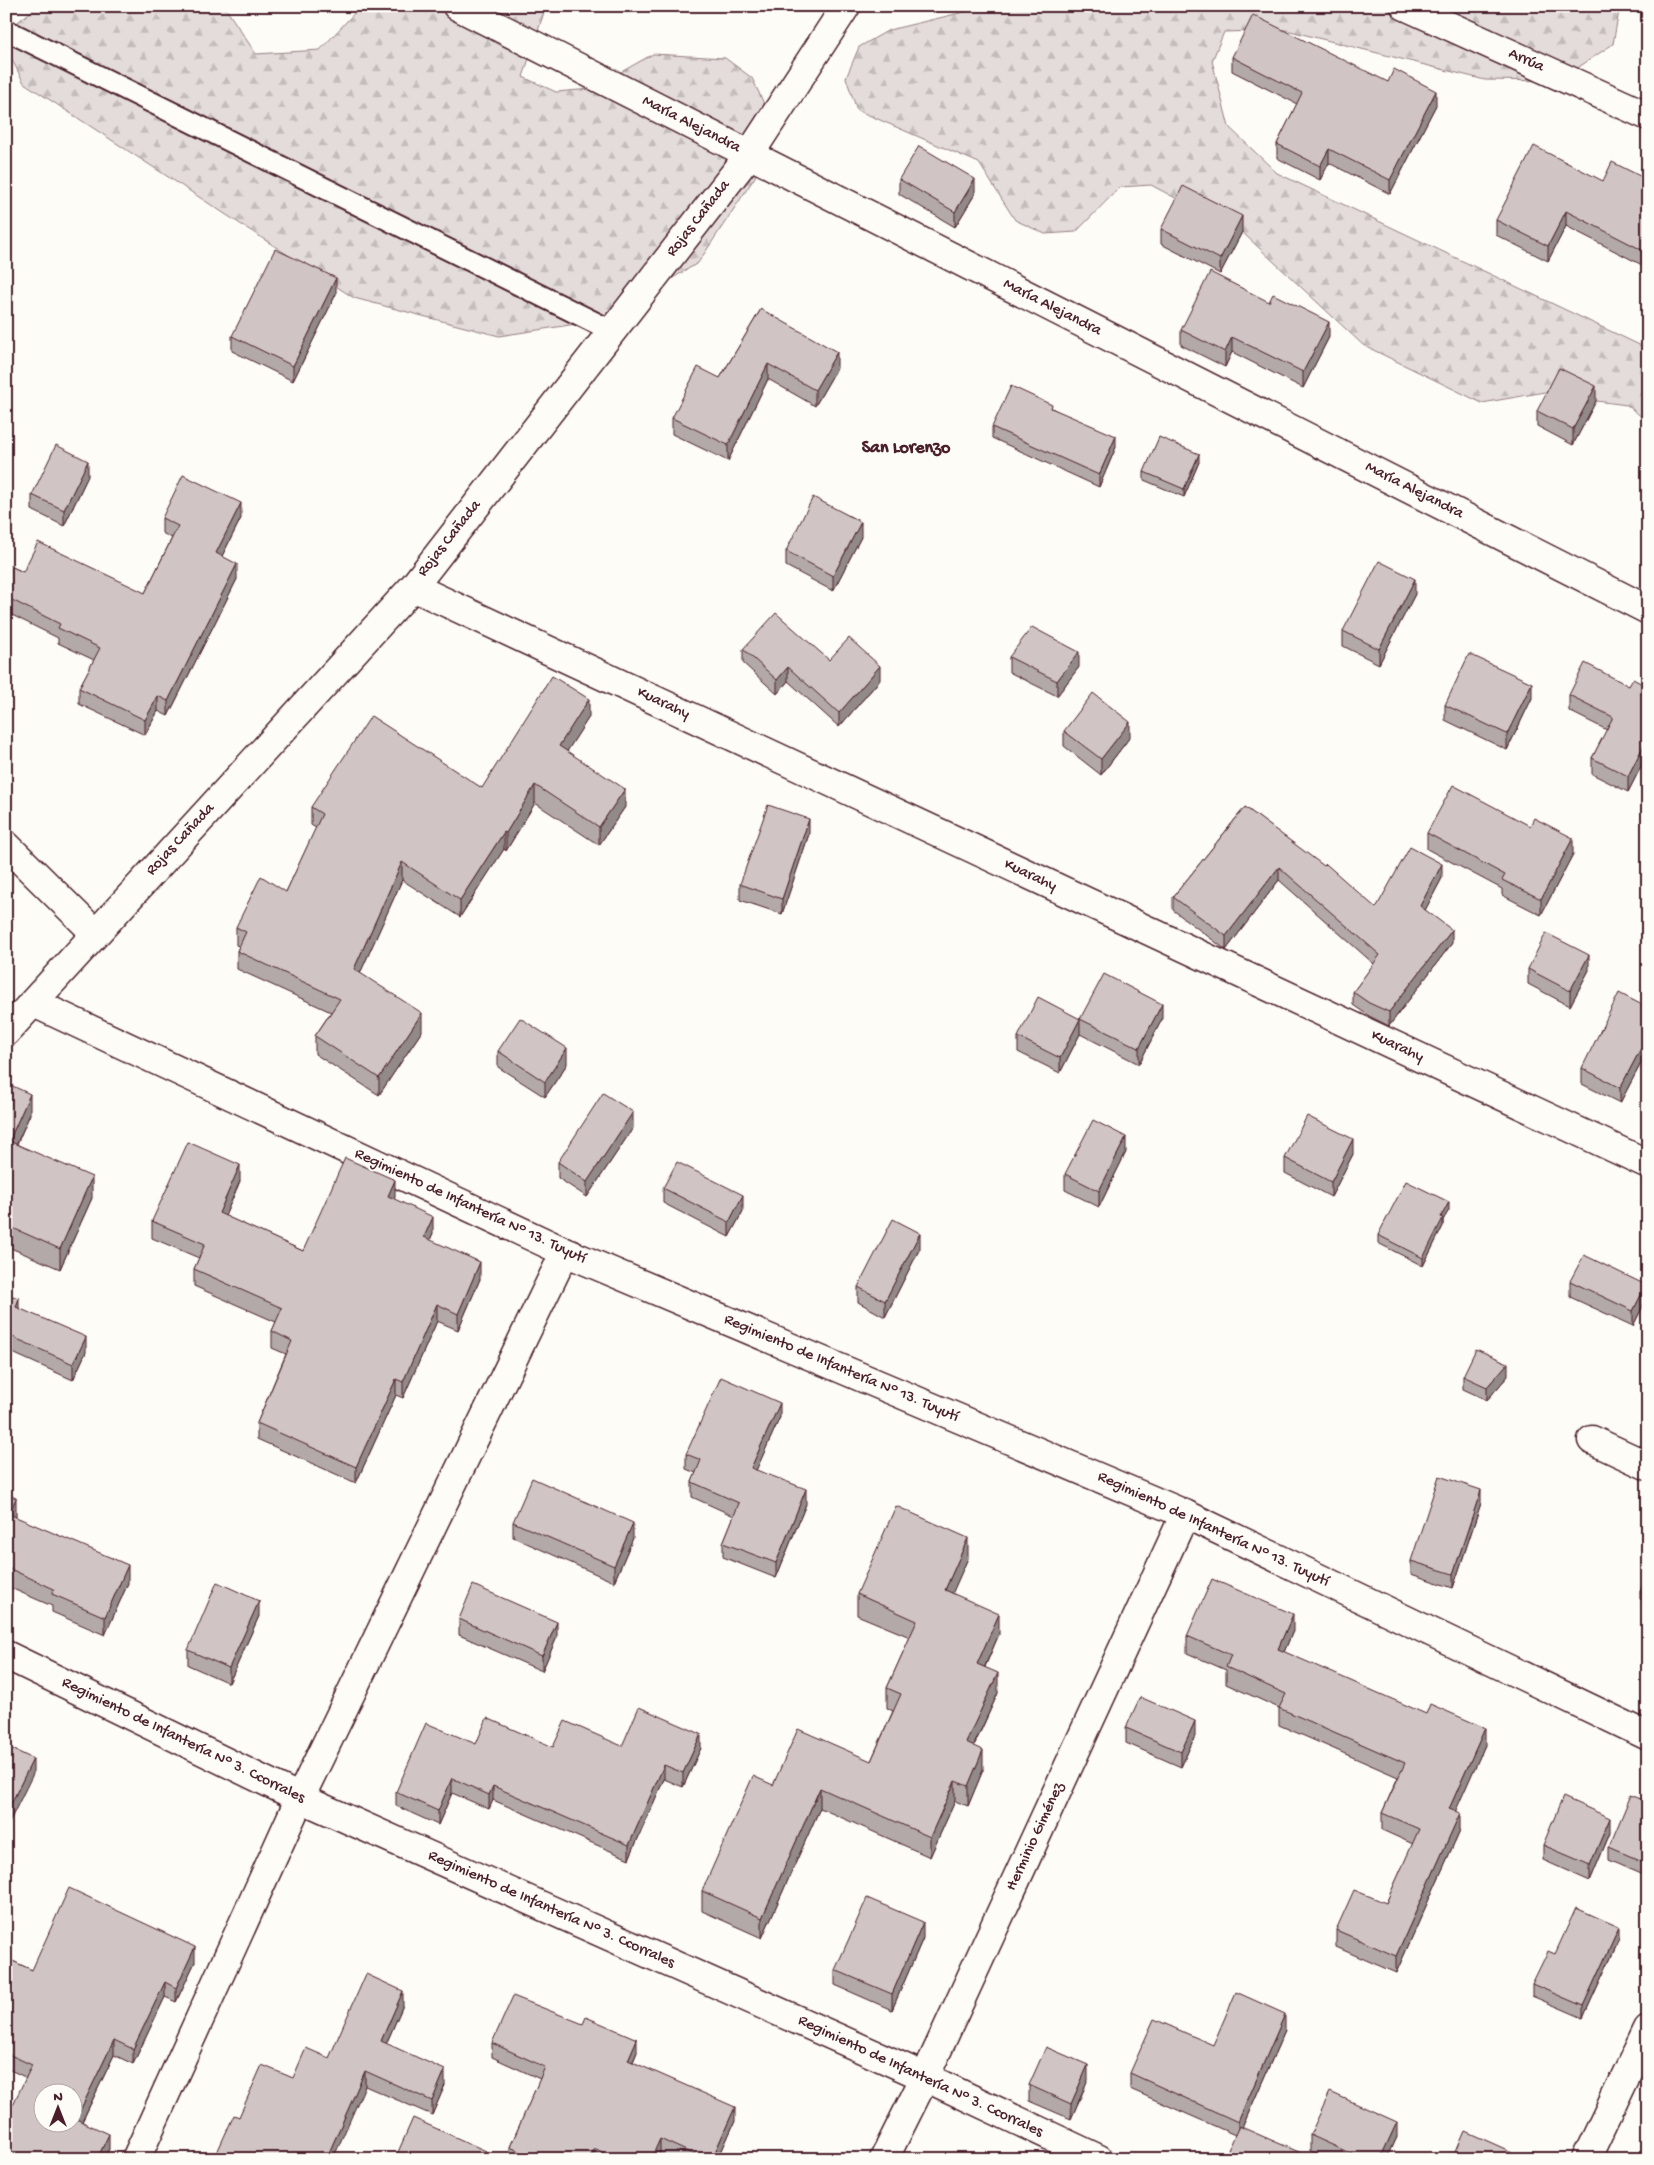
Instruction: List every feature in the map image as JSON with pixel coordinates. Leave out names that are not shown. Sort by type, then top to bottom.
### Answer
[{"type":"street","name":"María Alejandra","points":[[457,6],[1648,610]]},
{"type":"street","name":"Rojas Cañada","points":[[6,1032],[413,587],[749,154],[846,6]]},
{"type":"street","name":"Arrúa","points":[[1405,6],[1648,116]]},
{"type":"street","name":"Kuarahy","points":[[413,587],[1648,1164]]},
{"type":"street","points":[[6,845],[95,933]]},
{"type":"street","name":"Regimiento de Infantería N° 13. Tuyutí","points":[[34,1003],[565,1252],[1185,1514],[1648,1736]]},
{"type":"street","points":[[136,2159],[300,1798],[565,1252]]},
{"type":"street","points":[[1592,1440],[1648,1466]]},
{"type":"street","name":"Herminio Giménez","points":[[884,2159],[925,2078],[1185,1514]]},
{"type":"street","name":"Regimiento de Infantería N° 3. Ccorrales","points":[[6,1655],[300,1798],[925,2078],[1099,2159]]},
{"type":"street","points":[[1586,2159],[1648,2029]]},
{"type":"lane","points":[[6,30],[612,331]]},
{"type":"green space","points":[[38,6],[224,6],[256,54],[320,50],[361,6],[546,6],[523,77],[556,92],[591,89],[653,54],[725,58],[752,78],[767,110],[755,177],[698,263],[602,320],[499,336],[354,298],[24,83],[8,52],[19,21]]},
{"type":"green space","points":[[989,6],[1616,6],[1619,11],[1613,44],[1558,81],[1485,80],[1286,30],[1224,32],[1212,61],[1229,127],[1277,173],[1648,349],[1648,422],[1627,405],[1596,401],[1578,395],[1545,392],[1482,403],[1363,345],[1242,232],[1213,213],[1183,202],[1151,185],[1120,187],[1076,232],[1045,234],[1015,220],[979,163],[857,110],[846,78],[859,47],[889,30]]},
{"type":"building","points":[[1253,15],[1388,82],[1394,69],[1436,91],[1390,180],[1329,149],[1320,166],[1277,144],[1302,93],[1232,57]]},
{"type":"building","points":[[919,146],[975,179],[955,212],[899,179]]},
{"type":"building","points":[[1534,146],[1603,181],[1612,162],[1648,180],[1648,253],[1566,211],[1548,246],[1496,220]]},
{"type":"building","points":[[1183,186],[1242,216],[1220,259],[1161,229]]},
{"type":"building","points":[[275,249],[336,278],[293,366],[232,336]]},
{"type":"building","points":[[1210,272],[1269,302],[1273,294],[1329,322],[1303,372],[1232,337],[1225,352],[1181,330]]},
{"type":"building","points":[[761,309],[837,352],[815,390],[768,364],[728,445],[672,418],[698,367],[720,378]]},
{"type":"building","points":[[1559,368],[1596,386],[1573,429],[1537,411]]},
{"type":"building","points":[[1011,386],[1052,405],[1051,408],[1116,436],[1099,475],[992,427]]},
{"type":"building","points":[[1159,437],[1199,454],[1184,489],[1144,472]]},
{"type":"building","points":[[56,445],[88,461],[64,510],[32,495]]},
{"type":"building","points":[[183,475],[241,503],[216,553],[237,564],[168,701],[158,696],[145,720],[79,688],[100,648],[58,628],[60,624],[6,597],[6,564],[23,572],[38,542],[145,593],[178,526],[162,518]]},
{"type":"building","points":[[813,497],[861,522],[833,576],[786,551]]},
{"type":"building","points":[[1379,561],[1415,579],[1379,649],[1343,631]]},
{"type":"building","points":[[776,613],[829,660],[849,638],[880,666],[839,713],[788,667],[777,680],[743,649]]},
{"type":"building","points":[[1032,627],[1079,652],[1057,681],[1009,657]]},
{"type":"building","points":[[1469,654],[1532,683],[1507,734],[1445,705]]},
{"type":"building","points":[[1585,663],[1629,686],[1633,679],[1648,687],[1648,737],[1628,776],[1592,758],[1613,717],[1569,695]]},
{"type":"building","points":[[552,676],[589,699],[559,746],[625,789],[599,827],[535,785],[506,833],[504,832],[460,900],[402,862],[354,969],[422,1013],[379,1078],[315,1036],[340,999],[237,951],[246,932],[236,927],[261,876],[286,892],[322,814],[311,807],[371,716],[482,788]]},
{"type":"building","points":[[1093,693],[1130,722],[1101,759],[1064,731]]},
{"type":"building","points":[[1453,785],[1530,826],[1534,818],[1573,838],[1541,899],[1502,880],[1505,875],[1427,833]]},
{"type":"building","points":[[768,805],[809,819],[782,899],[740,884]]},
{"type":"building","points":[[1245,807],[1324,866],[1326,864],[1376,908],[1410,847],[1442,864],[1420,906],[1452,930],[1389,1012],[1369,1003],[1353,992],[1380,955],[1279,867],[1226,936],[1173,897]]},
{"type":"building","points":[[1546,933],[1589,955],[1570,991],[1528,969]]},
{"type":"building","points":[[1104,974],[1162,1004],[1139,1048],[1080,1019]]},
{"type":"building","points":[[1619,993],[1648,1008],[1648,1035],[1620,1088],[1582,1068]]},
{"type":"building","points":[[1038,997],[1080,1019],[1060,1058],[1018,1037]]},
{"type":"building","points":[[520,1018],[567,1048],[545,1082],[498,1051]]},
{"type":"building","points":[[6,1083],[30,1094],[9,1141],[92,1177],[60,1249],[6,1225]]},
{"type":"building","points":[[603,1093],[633,1112],[587,1182],[558,1162]]},
{"type":"building","points":[[1307,1116],[1353,1139],[1331,1182],[1285,1158]]},
{"type":"building","points":[[1093,1120],[1126,1137],[1099,1191],[1065,1174]]},
{"type":"building","points":[[188,1142],[240,1165],[219,1213],[303,1251],[345,1158],[395,1180],[388,1196],[433,1217],[424,1237],[480,1262],[458,1314],[437,1304],[403,1382],[396,1379],[356,1467],[257,1423],[292,1341],[272,1331],[282,1308],[194,1269],[205,1244],[152,1221]]},
{"type":"building","points":[[677,1162],[743,1195],[729,1222],[663,1188]]},
{"type":"building","points":[[1406,1181],[1449,1202],[1423,1258],[1378,1235]]},
{"type":"building","points":[[893,1219],[920,1233],[885,1301],[858,1287]]},
{"type":"building","points":[[1584,1255],[1646,1285],[1633,1311],[1570,1281]]},
{"type":"building","points":[[6,1294],[19,1298],[16,1307],[86,1337],[73,1364],[6,1334]]},
{"type":"building","points":[[1476,1349],[1508,1363],[1487,1387],[1463,1376]]},
{"type":"building","points":[[721,1377],[780,1403],[751,1468],[806,1489],[776,1563],[723,1543],[739,1503],[692,1482],[701,1460],[686,1454]]},
{"type":"building","points":[[1439,1476],[1481,1490],[1453,1574],[1411,1561]]},
{"type":"building","points":[[532,1478],[633,1523],[614,1566],[513,1522]]},
{"type":"building","points":[[6,1494],[16,1498],[9,1514],[128,1565],[105,1617],[52,1594],[54,1589],[6,1567]]},
{"type":"building","points":[[896,1506],[968,1538],[945,1590],[999,1614],[977,1664],[998,1673],[966,1742],[983,1750],[968,1786],[955,1781],[930,1837],[820,1788],[762,1918],[702,1891],[753,1776],[773,1785],[798,1729],[871,1761],[901,1694],[887,1688],[917,1621],[857,1594]]},
{"type":"building","points":[[1648,1575],[1648,1594],[1640,1591]]},
{"type":"building","points":[[1212,1579],[1293,1614],[1278,1649],[1426,1714],[1430,1704],[1485,1728],[1449,1809],[1460,1813],[1396,1956],[1336,1930],[1354,1890],[1386,1903],[1419,1829],[1382,1813],[1405,1763],[1279,1708],[1286,1694],[1226,1667],[1231,1655],[1187,1636]]},
{"type":"building","points":[[217,1582],[259,1601],[229,1668],[188,1650]]},
{"type":"building","points":[[473,1585],[557,1622],[542,1656],[459,1619]]},
{"type":"building","points":[[1140,1697],[1195,1721],[1181,1752],[1126,1728]]},
{"type":"building","points":[[639,1707],[701,1734],[683,1773],[664,1765],[629,1845],[493,1786],[489,1795],[452,1778],[438,1811],[396,1792],[426,1723],[476,1744],[487,1718],[553,1747],[565,1721],[622,1746]]},
{"type":"building","points":[[6,1746],[33,1759],[6,1814]]},
{"type":"building","points":[[1631,1795],[1648,1802],[1648,1860],[1646,1863],[1609,1847]]},
{"type":"building","points":[[1563,1797],[1610,1818],[1590,1865],[1543,1845]]},
{"type":"building","points":[[69,1888],[195,1947],[176,1988],[165,1982],[133,2049],[114,2040],[82,2107],[82,2082],[32,2082],[32,2132],[82,2132],[82,2122],[109,2134],[97,2159],[6,2159],[6,2119],[32,2065],[6,2053],[6,1958],[32,1970]]},
{"type":"building","points":[[867,1898],[923,1922],[892,1994],[835,1970]]},
{"type":"building","points":[[1576,1908],[1619,1927],[1583,2006],[1532,1984],[1548,1951],[1555,1954]]},
{"type":"building","points":[[366,1974],[403,1991],[381,2041],[445,2070],[432,2101],[365,2071],[328,2155],[338,2159],[214,2159],[234,2115],[239,2117],[262,2065],[293,2078],[306,2048],[329,2058]]},
{"type":"building","points":[[1236,1992],[1285,2014],[1238,2122],[1130,2073],[1154,2019],[1213,2045]]},
{"type":"building","points":[[513,1996],[583,2024],[586,2017],[637,2039],[628,2060],[735,2107],[712,2159],[704,2159],[660,2139],[651,2159],[617,2159],[594,2148],[589,2159],[538,2159],[510,2147],[545,2067],[492,2043]]},
{"type":"building","points":[[1046,2047],[1088,2065],[1071,2104],[1029,2085]]},
{"type":"building","points":[[1330,2092],[1397,2122],[1380,2159],[1363,2159],[1310,2135]]},
{"type":"building","points":[[413,2118],[486,2151],[483,2159],[395,2159]]},
{"type":"building","points":[[1239,2126],[1308,2156],[1306,2159],[1224,2159]]},
{"type":"building","points":[[1465,2131],[1512,2152],[1509,2159],[1453,2159]]},
{"type":"district","name":"San Lorenzo","points":[[906,448]]}]
